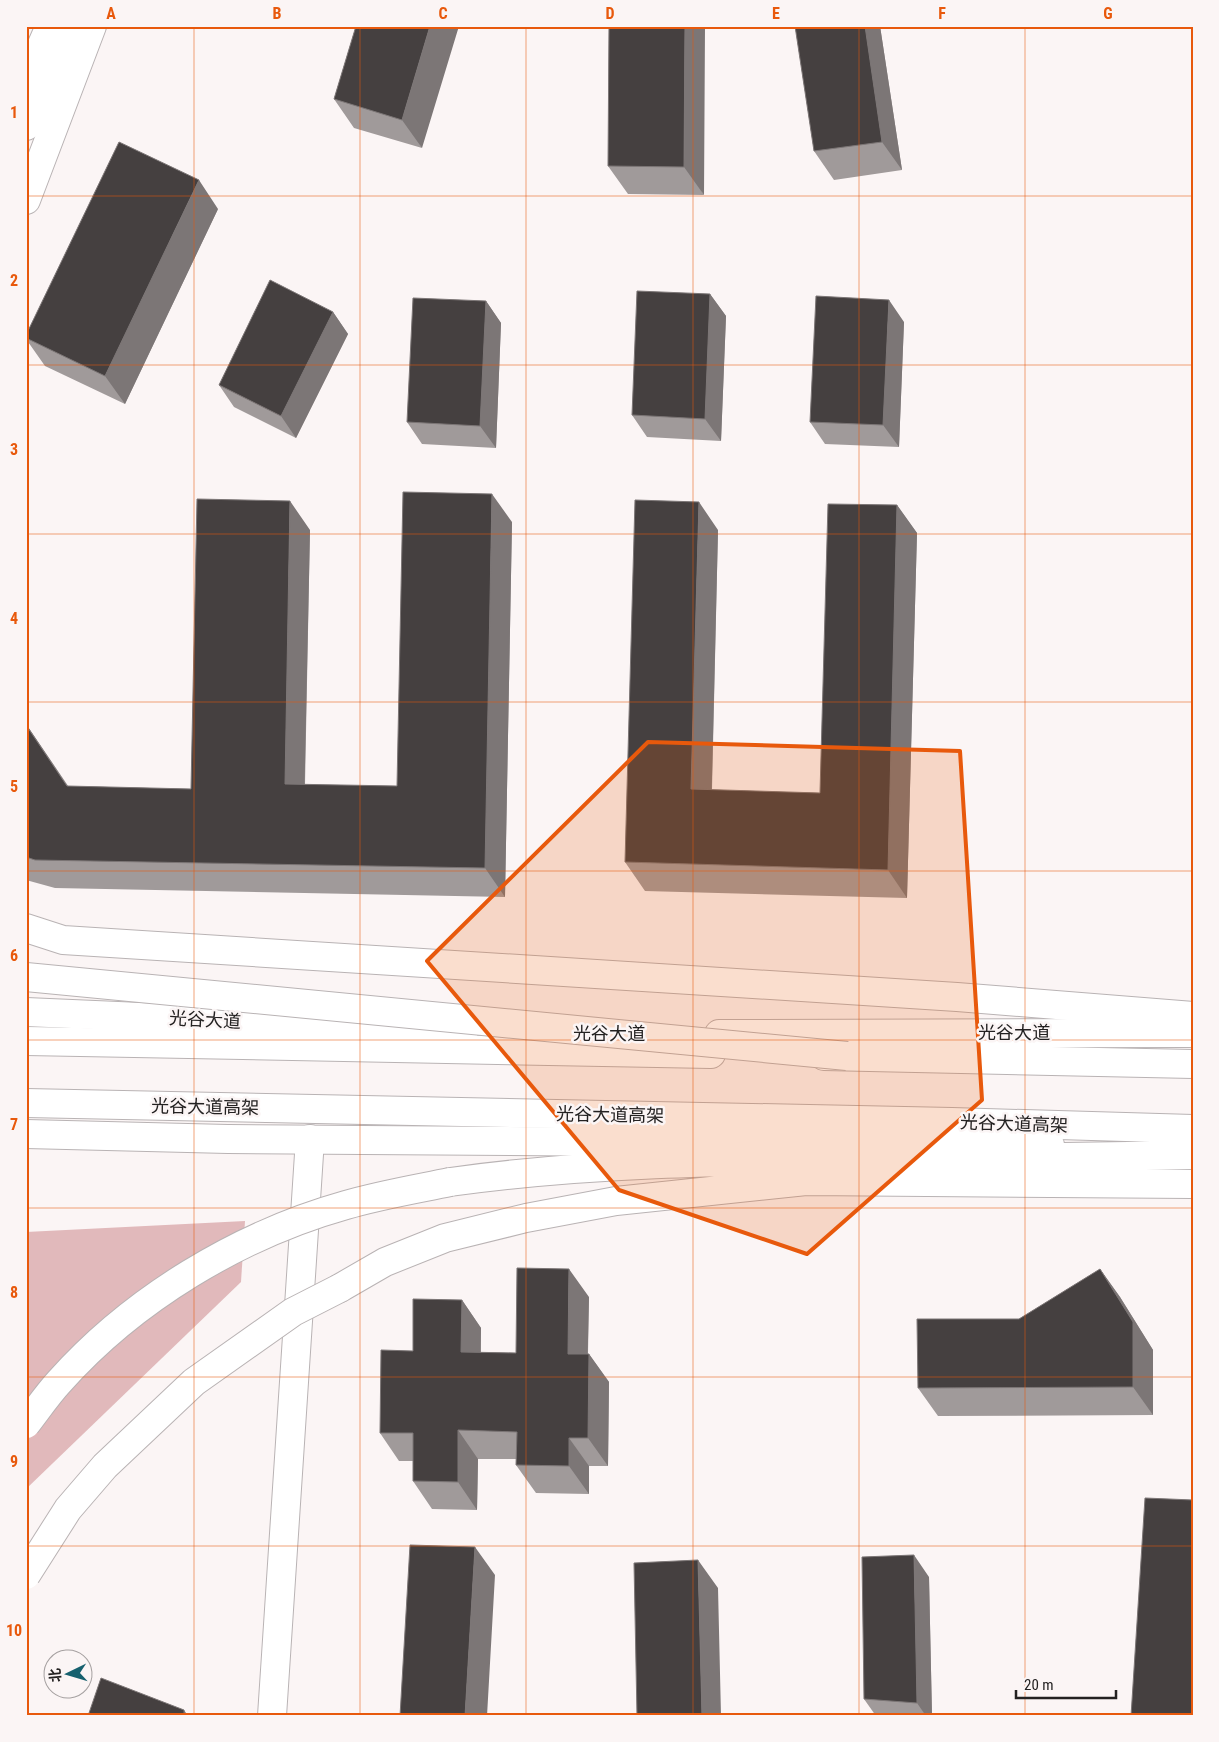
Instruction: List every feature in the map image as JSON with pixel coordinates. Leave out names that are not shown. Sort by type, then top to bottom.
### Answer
[{"type":"main road","points":[[26,81],[50,26]]},
{"type":"main road","points":[[26,126],[68,26]]},
{"type":"main road","points":[[26,200],[92,26]]},
{"type":"main road","points":[[26,928],[63,940],[878,992],[1193,1016]]},
{"type":"main road","points":[[26,977],[848,1056]]},
{"type":"main road","name":"光谷大道","points":[[26,1012],[531,1034],[1193,1032]]},
{"type":"main road","points":[[26,1041],[1193,1064]]},
{"type":"main road","name":"光谷大道高架","points":[[26,1103],[1193,1129]]},
{"type":"main road","points":[[26,1134],[310,1139],[1193,1146]]},
{"type":"main road","points":[[272,1716],[310,1139]]},
{"type":"main road","points":[[26,1424],[58,1382],[102,1340],[148,1301],[196,1270],[277,1229],[346,1205],[450,1182],[527,1171],[800,1160],[1193,1155]]},
{"type":"main road","points":[[26,1575],[68,1510],[105,1466],[194,1382],[293,1312],[385,1262],[445,1238],[526,1218],[616,1201],[806,1181],[1193,1184]]},
{"type":"highlighted area","points":[[648,742],[960,751],[982,1100],[807,1254],[619,1190],[427,961]]},
{"type":"shaded area","points":[[245,1221],[241,1282],[26,1489],[26,1232]]},
{"type":"building","points":[[356,26],[430,26],[402,120],[334,99]]},
{"type":"building","points":[[609,26],[685,26],[684,167],[608,166]]},
{"type":"building","points":[[795,26],[865,26],[882,142],[814,151]]},
{"type":"building","points":[[119,142],[199,180],[105,376],[26,338],[26,335]]},
{"type":"building","points":[[270,280],[333,312],[281,416],[219,385]]},
{"type":"building","points":[[637,291],[710,294],[705,419],[632,415]]},
{"type":"building","points":[[816,296],[889,300],[883,425],[810,422]]},
{"type":"building","points":[[413,298],[486,301],[480,426],[407,422]]},
{"type":"building","points":[[403,492],[492,494],[485,868],[35,860],[26,857],[26,725],[67,786],[191,789],[197,499],[290,501],[285,784],[397,786]]},
{"type":"building","points":[[635,500],[699,502],[691,789],[820,793],[828,504],[897,505],[888,870],[625,862]]},
{"type":"building","points":[[517,1268],[569,1269],[568,1354],[589,1354],[588,1438],[569,1438],[569,1466],[516,1465],[517,1432],[458,1430],[458,1482],[413,1481],[413,1433],[380,1433],[381,1350],[413,1351],[413,1299],[462,1300],[461,1352],[516,1353]]},
{"type":"building","points":[[1100,1269],[1133,1322],[1133,1387],[918,1388],[917,1319],[1019,1319]]},
{"type":"building","points":[[1145,1498],[1193,1500],[1193,1716],[1131,1716]]},
{"type":"building","points":[[410,1545],[475,1547],[465,1716],[400,1716]]},
{"type":"building","points":[[914,1555],[917,1703],[864,1699],[862,1557]]},
{"type":"building","points":[[698,1560],[702,1716],[637,1716],[634,1563]]},
{"type":"building","points":[[101,1678],[184,1710],[184,1716],[88,1716]]}]
